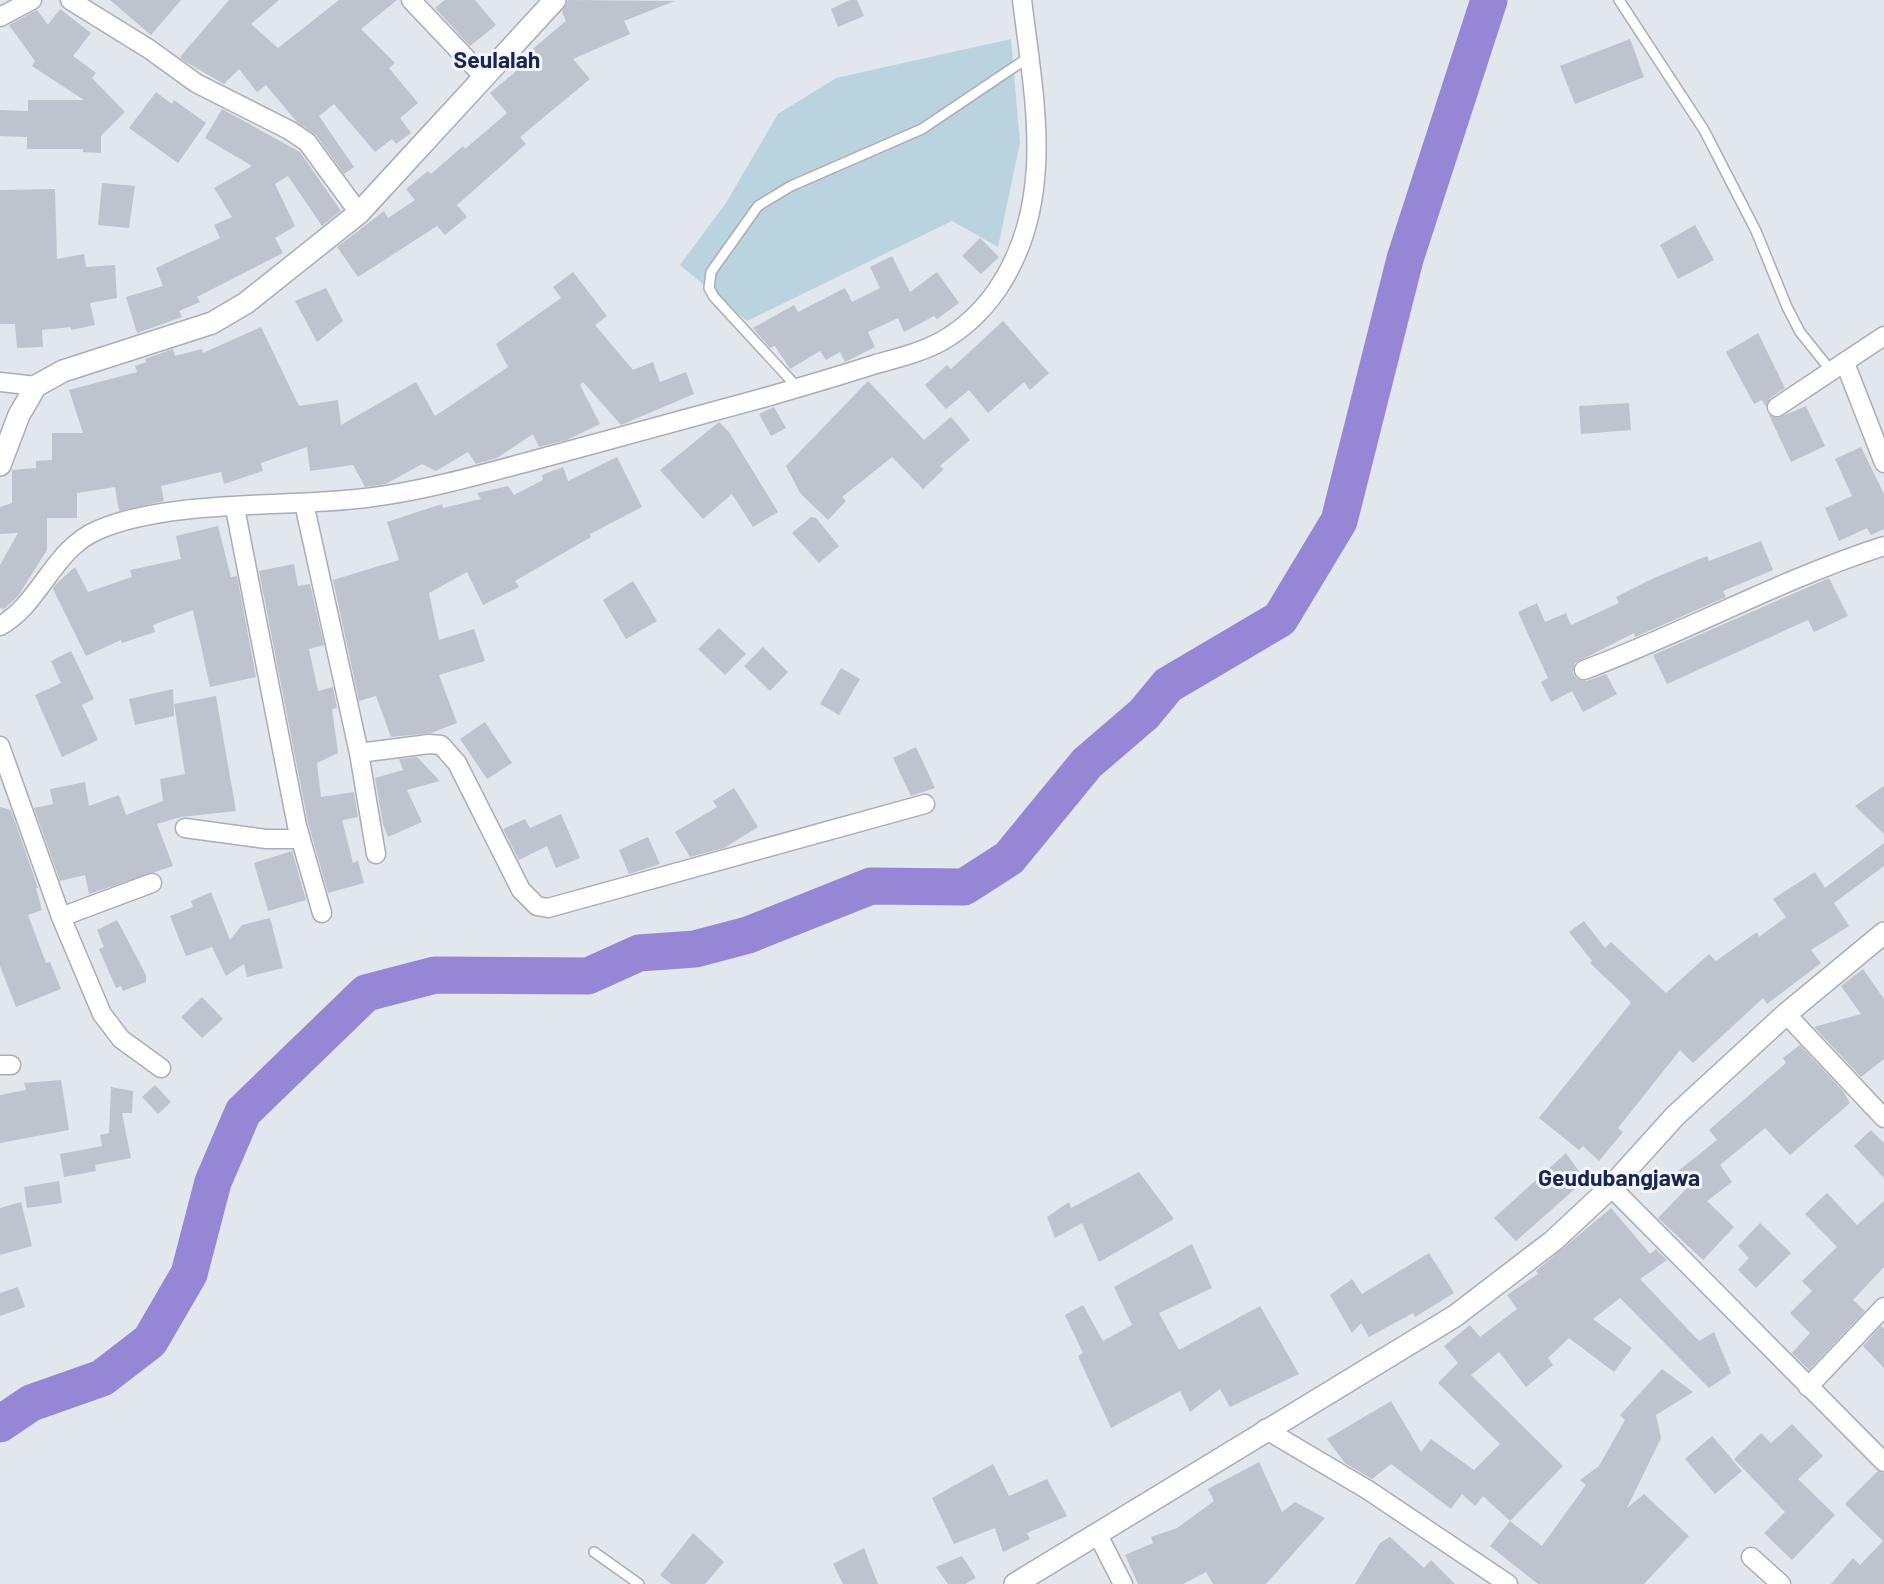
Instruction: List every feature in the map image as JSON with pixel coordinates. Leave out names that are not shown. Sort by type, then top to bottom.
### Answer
[{"type":"street","points":[[0,17],[32,0]]},
{"type":"street","points":[[70,0],[149,49],[196,83],[289,130],[307,142],[359,213]]},
{"type":"street","points":[[411,0],[483,76]]},
{"type":"street","points":[[0,465],[19,415],[36,386],[63,371],[212,323],[246,303],[359,213],[555,0]]},
{"type":"street","points":[[0,626],[18,613],[69,550],[98,529],[127,520],[174,512],[304,503],[420,490],[798,388],[941,342],[973,319],[998,289],[1019,249],[1035,200],[1038,164],[1023,0]]},
{"type":"street","points":[[1777,407],[1884,336]]},
{"type":"street","points":[[1838,368],[1884,463]]},
{"type":"street","points":[[0,382],[36,386]]},
{"type":"street","points":[[304,503],[359,753],[376,854]]},
{"type":"street","points":[[235,508],[300,839],[322,913]]},
{"type":"street","points":[[1584,670],[1653,645],[1833,562],[1884,546]]},
{"type":"street","points":[[359,753],[429,744],[441,745],[457,763],[521,890],[537,906],[548,908],[614,893],[768,845],[925,803]]},
{"type":"street","points":[[0,746],[61,917],[102,1014],[121,1039],[161,1068]]},
{"type":"street","points":[[185,828],[266,839],[300,839]]},
{"type":"street","points":[[61,917],[152,883]]},
{"type":"street","points":[[1015,1584],[1265,1429],[1455,1316],[1544,1249],[1611,1187],[1675,1116],[1786,1014],[1884,933]]},
{"type":"street","points":[[1786,1014],[1884,1118]]},
{"type":"street","points":[[1611,1187],[1884,1462]]},
{"type":"street","points":[[1808,1387],[1884,1307]]},
{"type":"street","points":[[1265,1429],[1368,1490],[1508,1584]]},
{"type":"street","points":[[1098,1535],[1123,1584]]},
{"type":"street","points":[[1751,1557],[1781,1584]]},
{"type":"lane","points":[[1619,0],[1704,130],[1756,231],[1800,332],[1838,368]]},
{"type":"lane","points":[[798,388],[713,297],[709,288],[711,272],[744,221],[758,206],[791,186],[922,129],[1029,57]]},
{"type":"lane","points":[[594,1552],[639,1584]]},
{"type":"shaded area","points":[[1011,39],[1020,143],[998,247],[952,221],[747,321],[680,265],[726,203],[778,114],[836,78]]},
{"type":"building","points":[[110,0],[181,0],[151,35]]},
{"type":"building","points":[[229,0],[279,0],[251,24],[278,48],[339,0],[397,0],[361,29],[395,63],[389,68],[418,103],[400,118],[411,133],[396,144],[392,139],[375,152],[334,104],[319,116],[354,167],[344,174],[316,135],[297,122],[266,85],[257,92],[239,69],[224,84],[184,61],[180,57]]},
{"type":"building","points":[[445,0],[475,0],[496,25],[470,46],[435,8]]},
{"type":"building","points":[[568,0],[675,1],[624,21],[630,34],[573,59],[590,79],[520,137],[526,144],[457,205],[467,217],[445,235],[437,226],[358,277],[337,247],[384,211],[388,218],[415,200],[406,189],[428,171],[431,174],[463,146],[465,149],[507,113],[490,93],[533,57],[529,52],[566,21],[562,12]]},
{"type":"building","points":[[850,0],[857,0],[864,16],[838,27],[831,9]]},
{"type":"building","points":[[60,9],[91,33],[73,56],[96,73],[92,78],[125,112],[101,136],[101,153],[83,152],[83,149],[27,149],[27,137],[0,136],[0,110],[28,111],[28,100],[84,100],[32,66],[35,61],[9,25],[37,10],[48,25]]},
{"type":"building","points":[[1630,39],[1644,77],[1575,104],[1560,66]]},
{"type":"building","points":[[156,92],[172,104],[174,100],[206,123],[178,163],[129,128]]},
{"type":"building","points":[[222,109],[300,152],[341,211],[322,226],[288,176],[275,184],[295,226],[275,238],[283,253],[197,297],[200,302],[179,311],[182,317],[137,333],[126,297],[163,286],[156,268],[220,238],[214,225],[232,217],[214,188],[252,166],[205,138]]},
{"type":"building","points":[[102,183],[135,186],[129,228],[98,225]]},
{"type":"building","points":[[55,189],[57,259],[84,254],[86,267],[115,265],[117,298],[90,303],[95,325],[71,330],[71,327],[42,330],[43,347],[17,348],[15,324],[0,324],[0,190]]},
{"type":"building","points":[[1695,225],[1714,260],[1678,279],[1660,245]]},
{"type":"building","points":[[980,238],[999,257],[981,274],[962,256]]},
{"type":"building","points":[[892,256],[910,292],[937,272],[959,303],[937,319],[934,316],[904,332],[898,318],[868,332],[875,347],[845,362],[840,352],[826,360],[820,351],[790,369],[775,346],[770,348],[753,328],[794,305],[798,312],[845,288],[852,302],[880,288],[870,267]]},
{"type":"building","points":[[573,272],[607,316],[595,325],[633,370],[653,362],[660,382],[686,372],[694,394],[621,425],[583,382],[580,385],[600,424],[567,440],[539,447],[533,434],[497,458],[476,464],[468,452],[436,471],[422,464],[386,484],[365,487],[353,465],[310,471],[307,447],[261,463],[263,471],[224,484],[221,472],[161,486],[164,501],[119,511],[115,487],[77,493],[77,518],[47,518],[47,550],[18,596],[4,609],[0,608],[0,565],[18,533],[0,534],[0,507],[12,503],[12,470],[36,468],[36,461],[52,460],[52,433],[83,433],[69,390],[137,372],[135,366],[146,362],[145,359],[173,349],[175,356],[202,349],[203,353],[261,327],[299,406],[338,400],[341,425],[416,382],[435,416],[508,367],[496,344],[561,298],[553,287]]},
{"type":"building","points":[[326,288],[343,321],[317,342],[295,301]]},
{"type":"building","points":[[1003,321],[1049,373],[1030,390],[1024,382],[988,413],[969,390],[946,409],[925,385],[947,365],[951,369]]},
{"type":"building","points":[[1758,333],[1785,388],[1770,398],[1766,407],[1762,400],[1754,404],[1726,352]]},
{"type":"building","points":[[868,381],[924,440],[951,417],[970,440],[940,466],[944,469],[923,489],[892,457],[842,497],[846,501],[828,520],[800,493],[786,466]]},
{"type":"building","points":[[1629,403],[1631,430],[1581,434],[1579,406]]},
{"type":"building","points":[[1806,406],[1825,446],[1791,462],[1769,415],[1778,418]]},
{"type":"building","points":[[774,407],[786,428],[771,436],[759,414]]},
{"type":"building","points":[[719,422],[729,432],[778,512],[753,527],[732,494],[703,519],[660,470]]},
{"type":"building","points":[[1861,447],[1884,494],[1884,529],[1871,535],[1867,528],[1839,541],[1825,508],[1852,496],[1835,459]]},
{"type":"building","points":[[617,457],[642,507],[590,534],[591,537],[515,581],[519,587],[483,605],[467,572],[429,593],[439,640],[474,629],[485,661],[439,675],[457,723],[431,733],[391,737],[376,696],[359,701],[333,580],[399,560],[387,522],[442,504],[443,508],[481,499],[477,493],[508,486],[514,495],[543,480],[542,475],[563,467],[568,481]]},
{"type":"building","points":[[811,517],[816,518],[839,546],[819,563],[792,533]]},
{"type":"building","points":[[218,526],[231,577],[237,576],[256,677],[210,687],[193,610],[153,625],[155,632],[122,643],[121,640],[86,656],[53,589],[56,584],[75,567],[88,592],[132,577],[130,570],[181,559],[176,536]]},
{"type":"building","points":[[1761,541],[1773,570],[1723,591],[1726,597],[1635,637],[1634,633],[1575,663],[1573,673],[1577,679],[1587,681],[1606,674],[1617,694],[1583,712],[1572,691],[1551,702],[1541,682],[1548,678],[1518,612],[1537,603],[1545,622],[1566,613],[1571,625],[1619,603],[1616,597],[1654,578],[1707,556],[1709,561]]},
{"type":"building","points":[[294,564],[298,586],[310,584],[324,645],[309,649],[318,691],[333,687],[337,708],[332,709],[338,753],[317,763],[321,797],[354,792],[358,817],[342,820],[353,863],[358,861],[364,883],[328,893],[308,823],[259,571]]},
{"type":"building","points":[[1829,578],[1848,616],[1814,632],[1808,620],[1667,684],[1653,655]]},
{"type":"building","points":[[633,581],[657,621],[626,639],[603,600]]},
{"type":"building","points":[[719,628],[746,654],[725,675],[698,649]]},
{"type":"building","points":[[763,647],[788,672],[770,691],[744,666]]},
{"type":"building","points":[[71,651],[94,699],[82,705],[98,740],[62,757],[35,695],[61,683],[51,661]]},
{"type":"building","points":[[841,668],[860,679],[839,715],[820,704]]},
{"type":"building","points":[[173,689],[174,716],[135,725],[129,699]]},
{"type":"building","points":[[216,696],[236,811],[181,817],[157,824],[173,866],[89,894],[85,875],[60,881],[34,808],[53,804],[50,789],[85,782],[89,806],[119,795],[126,815],[163,801],[160,779],[185,774],[174,704]]},
{"type":"building","points":[[485,722],[512,763],[487,779],[460,739]]},
{"type":"building","points":[[916,747],[935,788],[911,796],[893,758]]},
{"type":"building","points":[[417,757],[440,781],[407,790],[422,822],[388,837],[375,778],[403,770],[399,759]]},
{"type":"building","points":[[1884,786],[1884,834],[1855,806]]},
{"type":"building","points":[[734,788],[758,827],[724,848],[690,857],[675,832],[717,807],[713,801]]},
{"type":"building","points":[[0,807],[11,810],[38,888],[42,910],[28,915],[46,963],[50,962],[61,989],[16,1007],[0,966]]},
{"type":"building","points":[[561,814],[580,858],[556,868],[547,846],[519,860],[503,829],[525,819],[530,828]]},
{"type":"building","points":[[648,837],[660,864],[629,874],[619,850]]},
{"type":"building","points":[[1884,843],[1884,866],[1834,903],[1849,926],[1811,950],[1821,963],[1767,1004],[1763,998],[1693,1063],[1680,1050],[1618,1128],[1623,1132],[1599,1161],[1583,1146],[1579,1150],[1539,1118],[1630,1004],[1590,963],[1592,961],[1569,932],[1584,921],[1605,948],[1611,942],[1666,993],[1709,954],[1716,961],[1757,932],[1759,937],[1786,917],[1773,899],[1815,872],[1825,888]]},
{"type":"building","points":[[292,851],[306,900],[268,911],[254,863]]},
{"type":"building","points":[[211,892],[230,940],[242,925],[270,918],[283,968],[247,977],[244,964],[226,976],[212,947],[186,956],[170,916],[193,907],[191,901]]},
{"type":"building","points":[[117,920],[146,975],[146,982],[123,991],[121,986],[116,988],[99,949],[104,947],[97,930]]},
{"type":"building","points":[[1863,969],[1884,999],[1884,1059],[1861,1077],[1814,1027],[1861,1014],[1841,986]]},
{"type":"building","points":[[202,997],[223,1019],[202,1038],[181,1017]]},
{"type":"building","points":[[1800,1045],[1843,1091],[1850,1103],[1790,1155],[1765,1128],[1720,1165],[1732,1182],[1707,1201],[1734,1227],[1703,1260],[1658,1218],[1689,1186],[1677,1172],[1717,1140],[1709,1130],[1786,1063],[1783,1058]]},
{"type":"building","points":[[61,1080],[69,1130],[0,1143],[0,1095],[26,1090],[24,1083]]},
{"type":"building","points":[[155,1085],[171,1102],[158,1114],[142,1097]]},
{"type":"building","points":[[111,1087],[133,1091],[132,1113],[122,1113],[131,1158],[95,1165],[96,1171],[64,1177],[60,1154],[102,1146],[100,1135],[109,1133]]},
{"type":"building","points":[[1871,1130],[1884,1143],[1884,1178],[1854,1146]]},
{"type":"building","points":[[1566,1153],[1585,1180],[1516,1241],[1494,1218]]},
{"type":"building","points":[[1139,1172],[1174,1219],[1099,1262],[1082,1223],[1055,1238],[1047,1217],[1069,1202],[1071,1208]]},
{"type":"building","points":[[59,1181],[62,1203],[27,1208],[24,1187]]},
{"type":"building","points":[[1827,1193],[1857,1225],[1884,1201],[1884,1267],[1853,1300],[1865,1311],[1809,1370],[1792,1353],[1810,1333],[1790,1313],[1812,1291],[1802,1281],[1837,1247],[1805,1214]]},
{"type":"building","points":[[21,1202],[32,1246],[0,1255],[0,1208]]},
{"type":"building","points":[[1611,1208],[1650,1254],[1656,1249],[1667,1260],[1640,1279],[1699,1341],[1714,1332],[1731,1373],[1709,1388],[1620,1298],[1593,1319],[1632,1348],[1614,1372],[1569,1338],[1548,1358],[1553,1365],[1526,1387],[1499,1352],[1471,1375],[1563,1466],[1510,1521],[1483,1496],[1475,1506],[1462,1494],[1451,1509],[1391,1464],[1372,1479],[1345,1463],[1327,1439],[1391,1401],[1421,1452],[1431,1439],[1474,1470],[1500,1444],[1438,1383],[1458,1363],[1444,1346],[1470,1325],[1480,1337],[1517,1309],[1507,1295],[1538,1274],[1536,1271]]},
{"type":"building","points":[[1760,1223],[1791,1253],[1756,1288],[1738,1270],[1749,1258],[1738,1246]]},
{"type":"building","points":[[1192,1244],[1212,1288],[1159,1313],[1179,1350],[1260,1306],[1299,1374],[1230,1407],[1220,1389],[1190,1412],[1180,1391],[1111,1428],[1078,1356],[1083,1353],[1065,1315],[1083,1305],[1103,1341],[1132,1325],[1114,1287]]},
{"type":"building","points":[[1429,1253],[1454,1293],[1415,1317],[1413,1313],[1369,1337],[1361,1323],[1352,1333],[1330,1295],[1352,1279],[1362,1294]]},
{"type":"building","points":[[18,1287],[25,1307],[0,1316],[0,1293]]},
{"type":"building","points":[[1881,1326],[1884,1329],[1884,1368],[1863,1346]]},
{"type":"building","points":[[1662,1369],[1693,1392],[1656,1415],[1661,1438],[1627,1508],[1644,1494],[1689,1536],[1644,1584],[1538,1584],[1490,1546],[1510,1521],[1542,1546],[1586,1485],[1580,1480],[1599,1466],[1625,1420],[1620,1415]]},
{"type":"building","points":[[1792,1424],[1823,1456],[1798,1479],[1835,1515],[1792,1560],[1764,1533],[1785,1512],[1734,1459],[1761,1433],[1771,1443]]},
{"type":"building","points":[[1712,1436],[1742,1471],[1715,1494],[1685,1459]]},
{"type":"building","points":[[1259,1462],[1282,1512],[1295,1502],[1325,1518],[1266,1584],[1213,1584],[1206,1572],[1183,1584],[1138,1584],[1125,1555],[1153,1543],[1151,1537],[1177,1528],[1214,1501],[1208,1489]]},
{"type":"building","points":[[993,1464],[1009,1496],[1047,1479],[1067,1516],[1027,1533],[1030,1539],[1003,1552],[995,1528],[954,1544],[932,1498]]},
{"type":"building","points":[[1878,1471],[1884,1473],[1884,1584],[1831,1584],[1853,1558],[1860,1565],[1883,1541],[1845,1504]]},
{"type":"building","points":[[693,1533],[724,1562],[705,1584],[671,1584],[660,1575]]},
{"type":"building","points":[[1390,1537],[1424,1568],[1431,1560],[1455,1584],[1355,1584],[1380,1543]]},
{"type":"building","points":[[864,1548],[878,1584],[843,1584],[833,1564]]},
{"type":"building","points":[[962,1556],[976,1578],[965,1584],[948,1584],[936,1567]]},
{"type":"waterway","points":[[0,1424],[31,1403],[102,1378],[150,1341],[189,1274],[213,1182],[243,1112],[366,993],[435,975],[588,976],[639,953],[695,949],[748,935],[871,886],[964,887],[1009,858],[1087,763],[1144,714],[1168,685],[1280,619],[1339,521],[1405,259],[1489,0]]},
{"type":"district","name":"Seulalah","points":[[497,60]]},
{"type":"district","name":"Geudubangjawa","points":[[1619,1178]]}]
